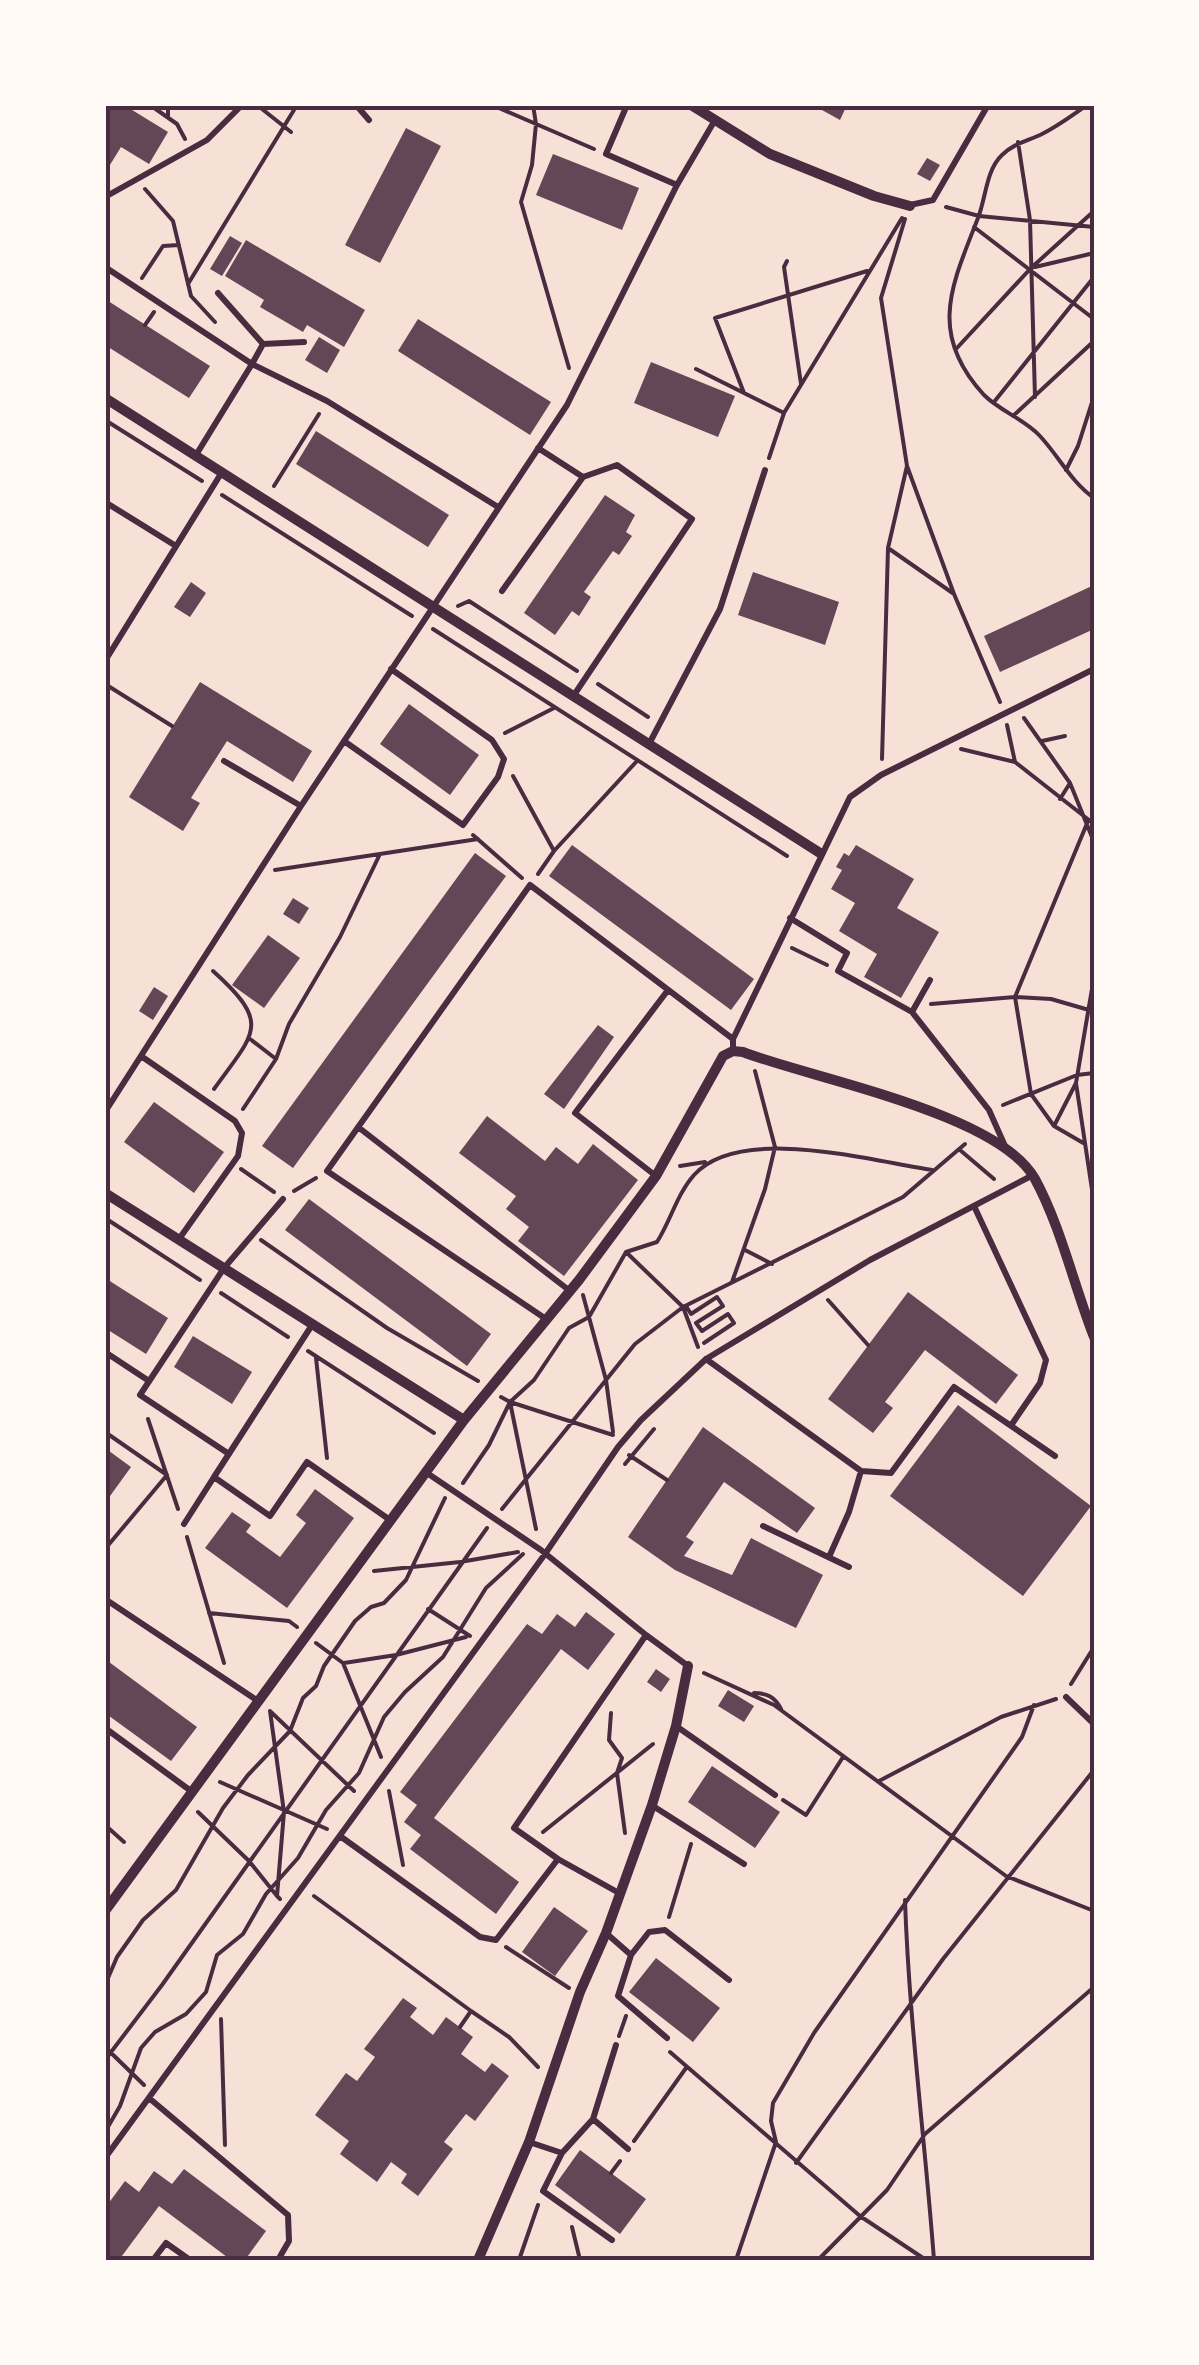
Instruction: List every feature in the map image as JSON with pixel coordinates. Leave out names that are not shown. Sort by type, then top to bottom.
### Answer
[{"type":"street","points":[[691,105],[770,154],[874,196],[910,206]]},
{"type":"street","points":[[105,398],[820,853]]},
{"type":"street","points":[[105,1911],[464,1420],[546,1320],[576,1290],[659,1172],[728,1054],[743,1052],[943,1114],[1007,1149],[1033,1175],[1094,1337]]},
{"type":"street","points":[[105,1194],[464,1420]]},
{"type":"street","points":[[478,2260],[529,2142],[580,1992],[606,1933],[652,1805],[676,1726],[688,1666]]},
{"type":"lane","points":[[105,198],[207,140],[242,105]]},
{"type":"lane","points":[[356,105],[369,120]]},
{"type":"lane","points":[[627,105],[606,154],[677,185]]},
{"type":"lane","points":[[910,206],[933,200],[988,105]]},
{"type":"lane","points":[[105,1112],[301,806],[422,622],[436,610],[567,405],[677,185],[714,120]]},
{"type":"lane","points":[[105,267],[252,364],[327,401],[498,508]]},
{"type":"lane","points":[[218,293],[264,344]]},
{"type":"lane","points":[[264,344],[304,342]]},
{"type":"lane","points":[[195,456],[264,344]]},
{"type":"lane","points":[[538,448],[583,477]]},
{"type":"lane","points":[[502,592],[583,477],[617,465],[692,519],[573,696]]},
{"type":"lane","points":[[648,745],[720,609],[765,470]]},
{"type":"lane","points":[[105,662],[222,472]]},
{"type":"lane","points":[[105,502],[176,546]]},
{"type":"lane","points":[[344,741],[462,826],[498,777],[504,759],[492,740],[391,669]]},
{"type":"lane","points":[[728,1054],[820,853],[850,797],[941,744],[1094,670]]},
{"type":"lane","points":[[224,761],[301,806]]},
{"type":"lane","points":[[546,1320],[327,1171],[530,885],[734,1039]]},
{"type":"lane","points":[[790,918],[847,953],[838,971],[914,1008],[989,1110],[1007,1149]]},
{"type":"lane","points":[[914,1008],[930,980]]},
{"type":"lane","points":[[659,1172],[575,1113],[668,990]]},
{"type":"lane","points":[[141,1056],[235,1121],[242,1133],[234,1163],[179,1240]]},
{"type":"lane","points":[[358,1127],[576,1290]]},
{"type":"lane","points":[[105,2158],[618,1447],[706,1360],[870,1260],[1033,1175]]},
{"type":"lane","points":[[228,1454],[140,1395],[224,1268],[283,1199]]},
{"type":"lane","points":[[974,1206],[1046,1360],[1040,1382],[1012,1424]]},
{"type":"lane","points":[[184,1524],[313,1324]]},
{"type":"lane","points":[[105,1352],[149,1382]]},
{"type":"lane","points":[[706,1360],[861,1471],[892,1473],[954,1387],[1055,1456]]},
{"type":"lane","points":[[214,1477],[270,1516],[308,1462],[392,1521]]},
{"type":"lane","points":[[829,1558],[861,1471]]},
{"type":"lane","points":[[426,1472],[543,1552],[688,1666]]},
{"type":"lane","points":[[763,1526],[849,1567]]},
{"type":"lane","points":[[105,1599],[259,1702]]},
{"type":"lane","points":[[619,1893],[558,1859],[514,1828],[646,1635]]},
{"type":"lane","points":[[1066,1697],[1094,1724]]},
{"type":"lane","points":[[676,1726],[775,1795]]},
{"type":"lane","points":[[105,1728],[192,1792]]},
{"type":"lane","points":[[652,1805],[744,1864]]},
{"type":"lane","points":[[340,1836],[480,1937],[496,1940],[558,1859]]},
{"type":"lane","points":[[105,1889],[116,1897]]},
{"type":"lane","points":[[666,2043],[628,2013],[618,1996],[632,1956],[649,1932],[665,1930],[729,1980]]},
{"type":"lane","points":[[606,1933],[632,1956]]},
{"type":"lane","points":[[612,2240],[543,2192],[562,2153],[593,2119],[616,2045]]},
{"type":"lane","points":[[149,2098],[288,2215],[290,2241],[278,2260]]},
{"type":"lane","points":[[593,2119],[628,2149]]},
{"type":"lane","points":[[529,2142],[562,2153]]},
{"type":"lane","points":[[153,2260],[166,2243],[190,2260]]},
{"type":"path","points":[[150,105],[177,124],[190,149]]},
{"type":"path","points":[[168,105],[168,116]]},
{"type":"path","points":[[257,105],[291,132]]},
{"type":"path","points":[[188,284],[297,105]]},
{"type":"path","points":[[492,105],[606,154]]},
{"type":"path","points":[[533,105],[536,124],[532,165],[521,202],[569,368]]},
{"type":"path","points":[[1087,105],[1039,135],[1018,142],[998,158],[979,216],[962,252],[948,310],[960,362],[984,394],[1038,433],[1077,486],[1094,498]]},
{"type":"path","points":[[1018,142],[1030,220],[1035,397]]},
{"type":"path","points":[[136,180],[173,221],[191,296],[218,326]]},
{"type":"path","points":[[933,200],[979,216],[1094,227]]},
{"type":"path","points":[[765,470],[784,413],[910,206]]},
{"type":"path","points":[[910,206],[881,298],[907,466],[954,594],[1005,712],[1015,762]]},
{"type":"path","points":[[956,349],[1031,268],[1094,211]]},
{"type":"path","points":[[974,227],[1094,319]]},
{"type":"path","points":[[136,287],[163,246],[179,245]]},
{"type":"path","points":[[1031,268],[1094,253]]},
{"type":"path","points":[[787,262],[784,268],[801,384]]},
{"type":"path","points":[[744,394],[715,318],[869,270]]},
{"type":"path","points":[[994,402],[1094,278]]},
{"type":"path","points":[[1011,417],[1094,342]]},
{"type":"path","points":[[696,370],[784,413]]},
{"type":"path","points":[[1066,470],[1094,396]]},
{"type":"path","points":[[265,500],[327,401]]},
{"type":"path","points":[[105,420],[787,856]]},
{"type":"path","points":[[882,775],[888,548],[907,466]]},
{"type":"path","points":[[888,548],[954,594]]},
{"type":"path","points":[[436,610],[470,602],[661,725]]},
{"type":"path","points":[[105,684],[172,726]]},
{"type":"path","points":[[492,740],[573,696]]},
{"type":"path","points":[[1015,706],[1070,782],[1091,823],[1094,842]]},
{"type":"path","points":[[1042,741],[1065,736]]},
{"type":"path","points":[[941,744],[1015,762],[1091,823]]},
{"type":"path","points":[[504,759],[554,851]]},
{"type":"path","points":[[462,826],[530,885],[554,851],[638,761]]},
{"type":"path","points":[[1060,799],[1070,782]]},
{"type":"path","points":[[1085,1144],[1054,1126],[1031,1094],[1016,997],[1091,823]]},
{"type":"path","points":[[259,872],[478,839]]},
{"type":"path","points":[[235,1121],[276,1059],[289,1024],[340,937],[380,854]]},
{"type":"path","points":[[785,963],[793,947],[838,971]]},
{"type":"path","points":[[202,961],[241,996],[254,1022],[250,1039],[206,1101]]},
{"type":"path","points":[[1054,1126],[1076,1083],[1094,977]]},
{"type":"path","points":[[914,1008],[1016,997],[1051,999],[1089,1010]]},
{"type":"path","points":[[250,1039],[276,1059]]},
{"type":"path","points":[[732,1282],[765,1188],[775,1146],[753,1062]]},
{"type":"path","points":[[989,1110],[1078,1075],[1094,1073]]},
{"type":"path","points":[[1076,1083],[1094,1203]]},
{"type":"path","points":[[105,2060],[322,1762],[460,1562],[635,1344],[684,1306],[904,1197],[965,1144]]},
{"type":"path","points":[[659,1172],[709,1162],[725,1154],[775,1146],[932,1170]]},
{"type":"path","points":[[960,1150],[996,1181]]},
{"type":"path","points":[[105,1985],[136,1929],[176,1890],[212,1825],[290,1731],[303,1698],[316,1686],[324,1666],[355,1621],[371,1607],[384,1603],[415,1567],[426,1531],[452,1489],[473,1472],[510,1402],[534,1380],[569,1328],[589,1318],[626,1252],[656,1242],[685,1187],[709,1162]]},
{"type":"path","points":[[234,1163],[283,1199],[327,1171]]},
{"type":"path","points":[[105,1218],[434,1433]]},
{"type":"path","points":[[254,1234],[386,1328],[478,1381]]},
{"type":"path","points":[[616,1243],[684,1306],[691,1314],[717,1297],[722,1306],[696,1323],[702,1332],[728,1314],[734,1323],[698,1346],[684,1306]]},
{"type":"path","points":[[744,1250],[772,1264]]},
{"type":"path","points":[[576,1290],[589,1318],[606,1380],[618,1447],[667,1480]]},
{"type":"path","points":[[823,1290],[830,1304],[868,1345]]},
{"type":"path","points":[[316,1355],[329,1477]]},
{"type":"path","points":[[500,1396],[613,1435]]},
{"type":"path","points":[[510,1402],[543,1552]]},
{"type":"path","points":[[620,1471],[654,1428]]},
{"type":"path","points":[[105,1432],[167,1475],[105,1549]]},
{"type":"path","points":[[105,2132],[120,2106],[141,2048],[154,2032],[186,2014],[206,1992],[218,1955],[243,1934],[298,1858],[326,1810],[359,1773],[384,1717],[433,1668],[462,1630],[474,1602],[486,1588],[527,1551],[374,1571]]},
{"type":"path","points":[[428,1608],[481,1642]]},
{"type":"path","points":[[342,1663],[396,1655],[471,1636]]},
{"type":"path","points":[[880,1781],[1000,1717],[1066,1697],[1073,1678],[1094,1647]]},
{"type":"path","points":[[688,1666],[782,1710],[1006,1876],[1094,1910]]},
{"type":"path","points":[[612,1684],[609,1740],[622,1758],[617,1772],[629,1864]]},
{"type":"path","points":[[259,1702],[371,1806],[388,1784]]},
{"type":"path","points":[[736,2260],[776,2142],[774,2104],[814,2033],[1022,1738],[1034,1705]]},
{"type":"path","points":[[271,1712],[284,1812],[277,1896]]},
{"type":"path","points":[[532,1841],[676,1726]]},
{"type":"path","points":[[775,1795],[806,1815],[844,1756]]},
{"type":"path","points":[[796,2163],[1006,1876],[1094,1770]]},
{"type":"path","points":[[220,1782],[340,1836]]},
{"type":"path","points":[[198,1812],[249,1861],[288,1907]]},
{"type":"path","points":[[105,1825],[124,1842]]},
{"type":"path","points":[[665,1930],[696,1830]]},
{"type":"path","points":[[302,1887],[526,2052],[552,2079]]},
{"type":"path","points":[[905,1900],[909,2004],[925,2134],[934,2260]]},
{"type":"path","points":[[496,1940],[562,1986],[580,1992]]},
{"type":"path","points":[[818,2260],[886,2190],[925,2134],[1094,1987]]},
{"type":"path","points":[[616,2045],[628,2013],[611,1995],[618,1996]]},
{"type":"path","points":[[210,2025],[221,2010],[225,2164]]},
{"type":"path","points":[[460,2027],[471,2011]]},
{"type":"path","points":[[666,2043],[686,2068],[796,2163],[860,2216],[926,2260]]},
{"type":"path","points":[[105,2047],[143,2082],[149,2098]]},
{"type":"path","points":[[611,2173],[686,2068]]},
{"type":"path","points":[[809,2146],[816,2151]]},
{"type":"path","points":[[519,2260],[543,2192]]},
{"type":"path","points":[[567,2208],[580,2260]]},
{"type":"building","points":[[105,105],[124,105],[168,132],[149,164],[121,147],[105,173]]},
{"type":"building","points":[[813,105],[847,105],[840,120]]},
{"type":"building","points":[[406,128],[441,146],[380,263],[345,245]]},
{"type":"building","points":[[553,154],[639,188],[622,230],[536,195]]},
{"type":"building","points":[[927,158],[940,165],[930,181],[917,174]]},
{"type":"building","points":[[230,236],[242,243],[222,276],[210,269]]},
{"type":"building","points":[[246,240],[365,310],[344,347],[307,325],[303,332],[260,307],[264,300],[225,276]]},
{"type":"building","points":[[105,299],[210,366],[189,398],[105,345]]},
{"type":"building","points":[[418,319],[551,402],[530,435],[398,351]]},
{"type":"building","points":[[319,337],[340,350],[327,373],[305,360]]},
{"type":"building","points":[[651,362],[735,396],[718,437],[634,403]]},
{"type":"building","points":[[316,431],[449,515],[428,547],[296,464]]},
{"type":"building","points":[[605,495],[635,515],[626,532],[632,536],[619,555],[613,551],[584,592],[591,597],[579,616],[572,611],[555,635],[524,613]]},
{"type":"building","points":[[753,572],[839,602],[825,645],[738,615]]},
{"type":"building","points":[[191,582],[206,593],[190,617],[174,607]]},
{"type":"building","points":[[1094,585],[1094,629],[1000,672],[984,636]]},
{"type":"building","points":[[200,682],[312,751],[293,782],[227,741],[191,798],[200,803],[183,831],[129,797]]},
{"type":"building","points":[[409,704],[479,755],[450,795],[380,744]]},
{"type":"building","points":[[572,845],[754,979],[731,1010],[549,876]]},
{"type":"building","points":[[856,845],[914,879],[897,908],[939,932],[901,998],[864,977],[877,954],[839,931],[855,903],[831,889],[842,870],[836,867],[844,853],[849,856]]},
{"type":"building","points":[[475,853],[506,876],[293,1168],[262,1146]]},
{"type":"building","points":[[293,898],[309,908],[299,924],[283,914]]},
{"type":"building","points":[[268,935],[300,958],[264,1008],[232,985]]},
{"type":"building","points":[[154,987],[168,996],[153,1020],[139,1011]]},
{"type":"building","points":[[598,1025],[614,1037],[564,1109],[544,1094]]},
{"type":"building","points":[[154,1102],[224,1152],[194,1193],[124,1142]]},
{"type":"building","points":[[487,1116],[545,1161],[556,1147],[578,1164],[593,1144],[638,1180],[564,1276],[518,1241],[529,1227],[506,1209],[516,1196],[459,1153]]},
{"type":"building","points":[[309,1199],[491,1334],[467,1366],[285,1230]]},
{"type":"building","points":[[105,1278],[168,1318],[146,1354],[105,1328]]},
{"type":"building","points":[[908,1292],[1018,1375],[996,1404],[925,1350],[885,1402],[893,1408],[873,1433],[828,1399]]},
{"type":"building","points":[[193,1336],[252,1372],[232,1404],[174,1367]]},
{"type":"building","points":[[958,1405],[1091,1506],[1023,1596],[890,1496]]},
{"type":"building","points":[[703,1427],[815,1508],[797,1533],[724,1482],[686,1537],[694,1542],[684,1556],[732,1575],[751,1538],[823,1575],[796,1628],[675,1570],[628,1537]]},
{"type":"building","points":[[105,1448],[131,1467],[105,1503]]},
{"type":"building","points":[[315,1489],[354,1518],[287,1608],[205,1548],[232,1512],[251,1525],[246,1532],[280,1557],[306,1523],[296,1515]]},
{"type":"building","points":[[586,1612],[615,1634],[588,1670],[561,1649],[434,1818],[519,1882],[496,1914],[410,1849],[421,1835],[404,1822],[417,1805],[400,1792],[527,1624],[542,1634],[557,1614],[575,1627]]},
{"type":"building","points":[[105,1659],[197,1727],[171,1761],[105,1713]]},
{"type":"building","points":[[656,1669],[670,1679],[661,1692],[647,1682]]},
{"type":"building","points":[[728,1690],[754,1706],[744,1722],[718,1706]]},
{"type":"building","points":[[712,1766],[780,1812],[755,1848],[688,1802]]},
{"type":"building","points":[[554,1907],[588,1931],[555,1976],[522,1952]]},
{"type":"building","points":[[656,1958],[720,2008],[693,2042],[629,1992]]},
{"type":"building","points":[[403,1998],[417,2008],[410,2017],[433,2035],[446,2017],[473,2037],[461,2054],[485,2072],[492,2063],[509,2076],[475,2121],[466,2114],[444,2142],[453,2149],[418,2196],[401,2183],[407,2174],[391,2162],[377,2182],[340,2154],[349,2141],[315,2115],[346,2073],[357,2081],[375,2057],[364,2049]]},
{"type":"building","points":[[580,2150],[646,2199],[620,2234],[555,2185]]},
{"type":"building","points":[[184,2169],[266,2231],[245,2260],[231,2260],[159,2206],[119,2260],[105,2260],[105,2208],[125,2181],[139,2192],[154,2171],[172,2184]]}]
